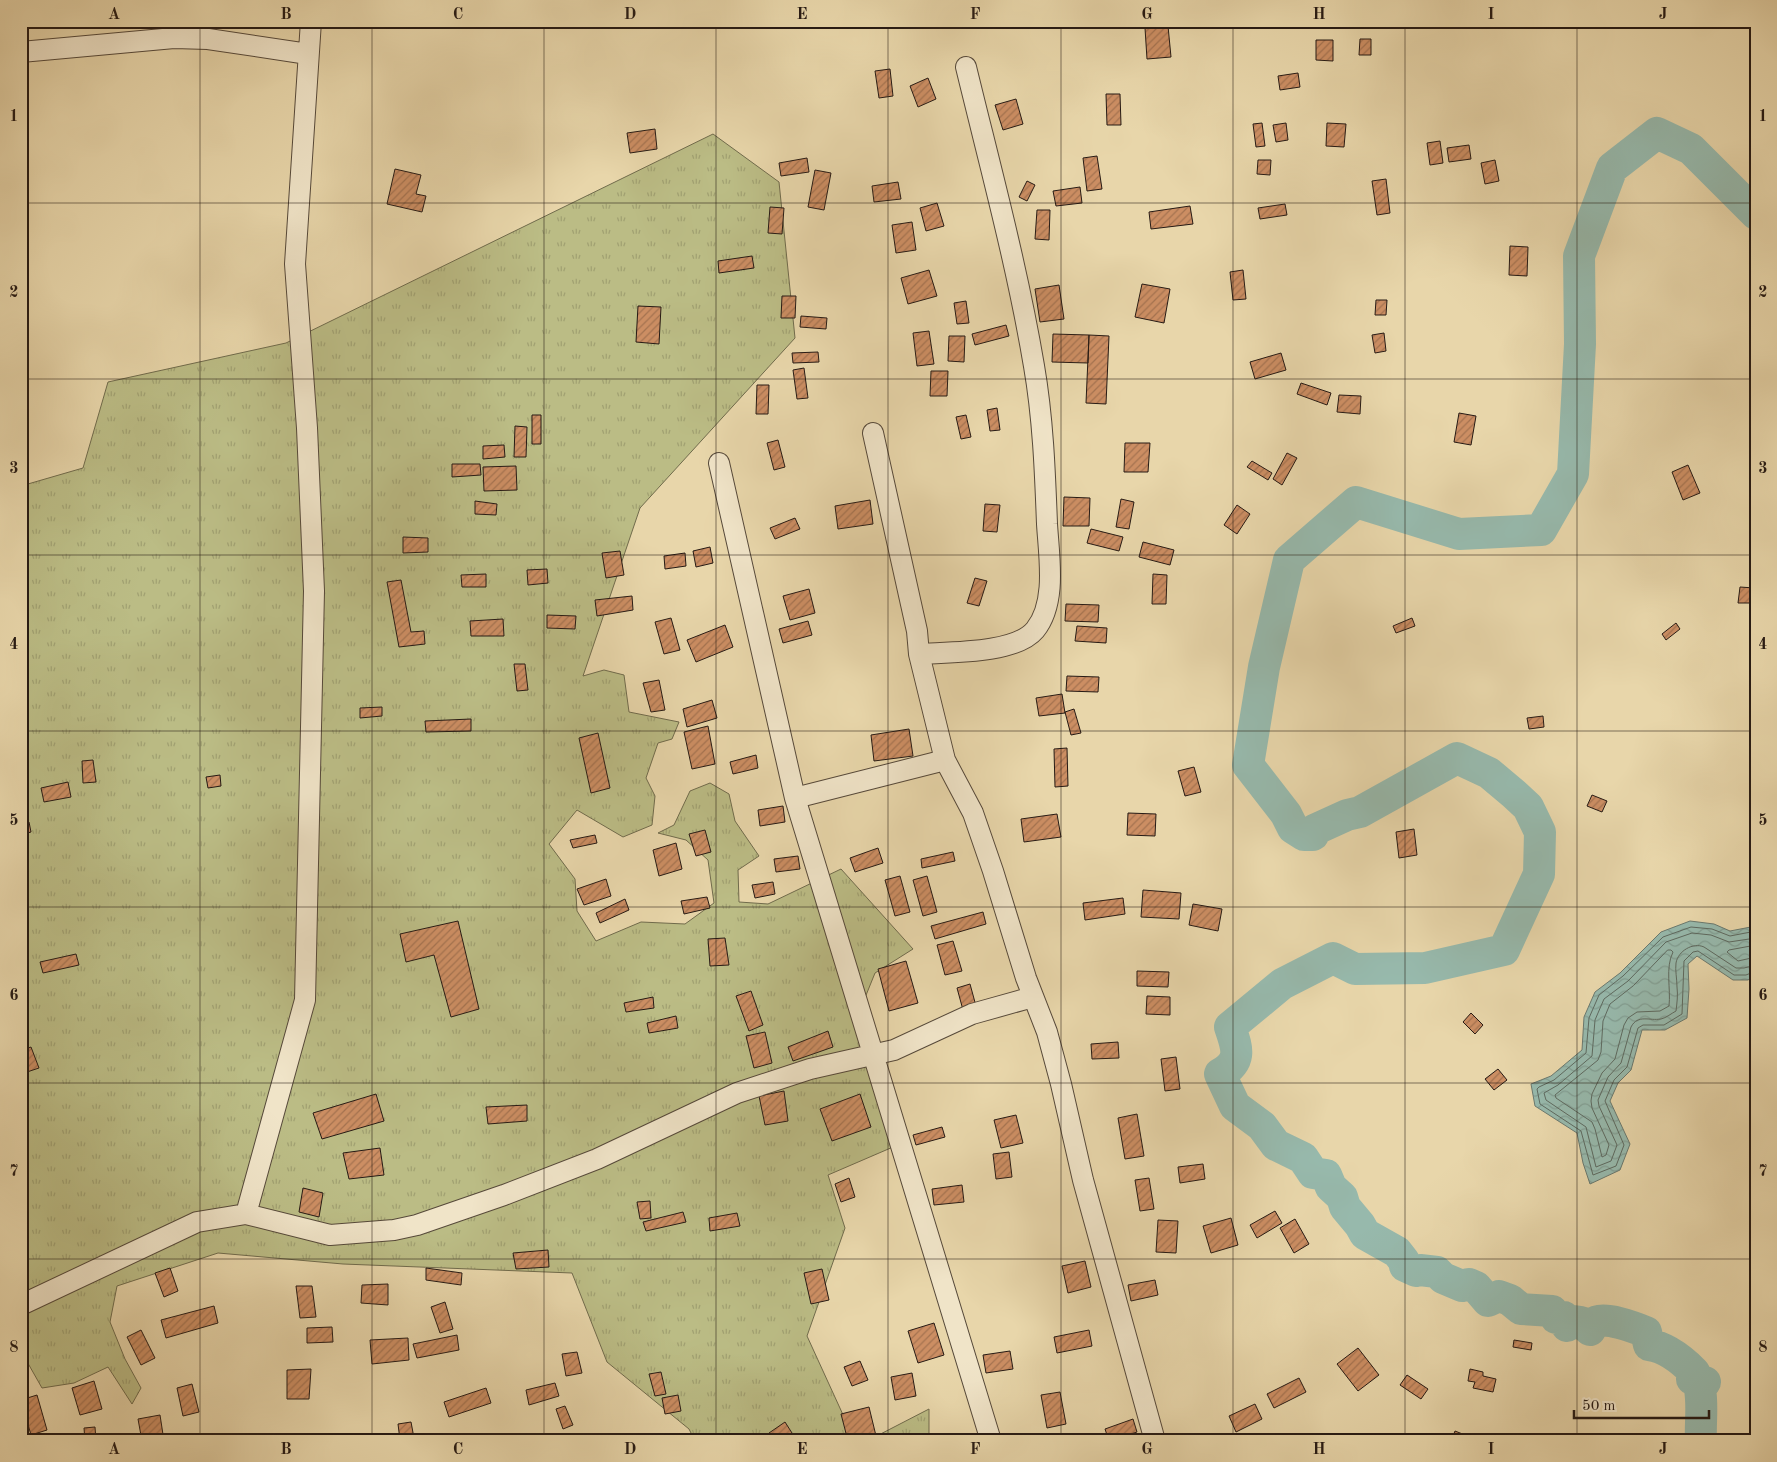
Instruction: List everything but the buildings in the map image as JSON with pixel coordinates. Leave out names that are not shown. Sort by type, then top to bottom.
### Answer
[{"type":"street","points":[[246,1214],[304,1000],[314,591],[307,428],[295,264],[311,21]]},
{"type":"street","points":[[21,52],[174,38],[208,39],[308,54]]},
{"type":"street","points":[[919,654],[1002,648],[1031,635],[1040,623],[1050,588],[1045,464],[1034,367],[1013,258],[966,67]]},
{"type":"street","points":[[873,433],[917,632],[919,654],[945,760],[973,813],[1032,997],[1047,1032],[1062,1084],[1083,1180],[1155,1441]]},
{"type":"street","points":[[719,463],[795,798],[991,1441]]},
{"type":"street","points":[[795,798],[945,760]]},
{"type":"street","points":[[21,1305],[197,1222],[246,1214],[330,1235],[394,1230],[417,1225],[504,1195],[597,1159],[737,1093],[810,1069],[894,1050],[972,1014],[1032,997]]},
{"type":"green space","points":[[713,134],[779,182],[795,338],[640,508],[583,676],[604,670],[624,675],[629,712],[679,722],[672,739],[658,743],[646,778],[655,796],[652,825],[623,837],[577,810],[549,844],[575,879],[577,911],[596,941],[641,922],[685,924],[714,903],[708,860],[686,840],[658,833],[674,825],[690,791],[710,783],[729,794],[735,821],[759,856],[738,870],[739,902],[768,904],[841,869],[913,949],[875,973],[856,1020],[893,1147],[828,1175],[845,1228],[807,1336],[855,1441],[695,1441],[689,1429],[607,1362],[572,1273],[343,1264],[218,1253],[117,1286],[110,1322],[125,1359],[141,1388],[132,1404],[108,1367],[74,1383],[42,1388],[21,1351],[21,486],[83,468],[108,382],[286,343]]},
{"type":"green space","points":[[929,1409],[929,1441],[867,1441]]},
{"type":"water","points":[[1690,921],[1714,924],[1730,931],[1756,926],[1756,975],[1748,980],[1733,980],[1697,956],[1688,964],[1687,1018],[1665,1030],[1642,1030],[1631,1070],[1618,1083],[1610,1101],[1630,1144],[1620,1170],[1590,1184],[1583,1163],[1577,1133],[1535,1106],[1531,1084],[1551,1076],[1582,1050],[1584,1017],[1595,992],[1620,973],[1661,932]]},
{"type":"waterway","points":[[1701,1441],[1700,1389],[1705,1382],[1692,1379],[1694,1372],[1673,1355],[1662,1348],[1649,1345],[1646,1332],[1604,1320],[1594,1323],[1590,1330],[1581,1322],[1574,1321],[1567,1326],[1564,1317],[1556,1318],[1552,1311],[1521,1309],[1510,1300],[1499,1296],[1488,1301],[1476,1287],[1469,1284],[1462,1286],[1443,1278],[1437,1272],[1416,1271],[1405,1266],[1404,1261],[1397,1252],[1365,1234],[1345,1207],[1342,1197],[1331,1187],[1326,1175],[1313,1173],[1303,1158],[1276,1145],[1262,1126],[1235,1106],[1220,1074],[1235,1059],[1235,1041],[1230,1027],[1282,984],[1333,958],[1355,969],[1425,968],[1504,950],[1539,874],[1540,832],[1528,807],[1489,773],[1457,758],[1360,812],[1347,815],[1314,830],[1313,835],[1304,835],[1293,828],[1286,814],[1248,765],[1264,667],[1289,560],[1356,502],[1459,534],[1541,530],[1573,474],[1580,344],[1579,256],[1612,168],[1657,133],[1691,149],[1756,214]]}]
